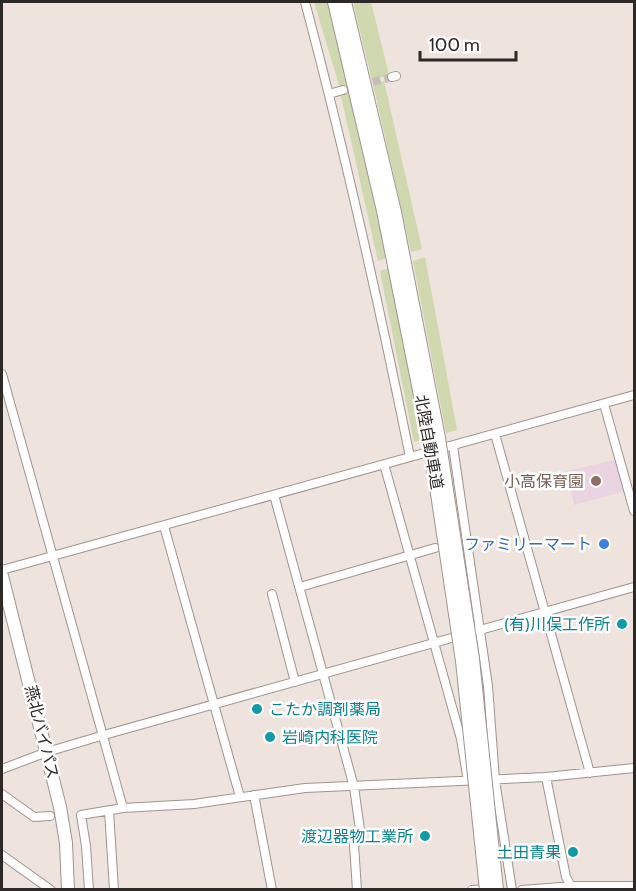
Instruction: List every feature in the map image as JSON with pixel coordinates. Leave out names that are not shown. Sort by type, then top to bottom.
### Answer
[{"type":"highway","name":"北陸自動車道","points":[[334,2],[434,439],[462,661],[486,890]]},
{"type":"highway","name":"北陸自動車道","points":[[345,2],[395,212],[473,659],[497,890]]},
{"type":"highway","name":"燕北バイパス","points":[[2,576],[47,752],[63,825],[68,890]]},
{"type":"street","points":[[305,2],[373,275],[410,457]]},
{"type":"street","points":[[329,94],[343,90]]},
{"type":"street","points":[[2,374],[123,808]]},
{"type":"street","points":[[2,570],[634,395]]},
{"type":"street","points":[[604,404],[634,511]]},
{"type":"street","points":[[495,434],[590,773]]},
{"type":"street","points":[[453,446],[488,686],[495,780],[512,890]]},
{"type":"street","points":[[384,464],[461,739],[468,781]]},
{"type":"street","points":[[274,495],[354,787],[361,837],[354,845],[357,890]]},
{"type":"street","points":[[164,526],[240,797]]},
{"type":"street","points":[[300,586],[435,548]]},
{"type":"street","points":[[2,769],[47,752],[104,735],[634,587]]},
{"type":"street","points":[[272,594],[295,682]]},
{"type":"street","points":[[89,890],[81,814],[123,808],[194,804],[304,788],[546,777],[634,768]]},
{"type":"street","points":[[546,777],[566,877],[573,888]]},
{"type":"street","points":[[2,794],[34,817],[50,816]]},
{"type":"street","points":[[254,795],[272,890]]},
{"type":"street","points":[[110,811],[114,890]]},
{"type":"street","points":[[2,855],[51,890]]},
{"type":"street","points":[[522,890],[634,886]]},
{"type":"street","points":[[472,890],[492,890]]},
{"type":"shaded area","name":"小高保育園","points":[[618,459],[626,491],[574,505],[567,471]]},
{"type":"green space","points":[[314,2],[328,2],[348,86],[339,85]]},
{"type":"green space","points":[[353,2],[371,2],[389,75],[372,80]]},
{"type":"green space","points":[[384,81],[422,249],[411,252],[373,84]]},
{"type":"green space","points":[[349,92],[387,258],[378,261],[341,96]]},
{"type":"green space","points":[[425,257],[457,430],[446,433],[413,261]]},
{"type":"green space","points":[[389,268],[423,440],[414,442],[380,271]]},
{"type":"tunnel","points":[[361,85],[392,77]]},
{"type":"place","name":"小高保育園","points":[[596,481]]},
{"type":"place","name":"ファミリーマート","points":[[604,544]]},
{"type":"place","name":"(有)川俣工作所","points":[[622,624]]},
{"type":"place","name":"こたか調剤薬局","points":[[257,709]]},
{"type":"place","name":"岩崎内科医院","points":[[270,737]]},
{"type":"place","name":"渡辺器物工業所","points":[[425,836]]},
{"type":"place","name":"土田青果","points":[[573,852]]}]
